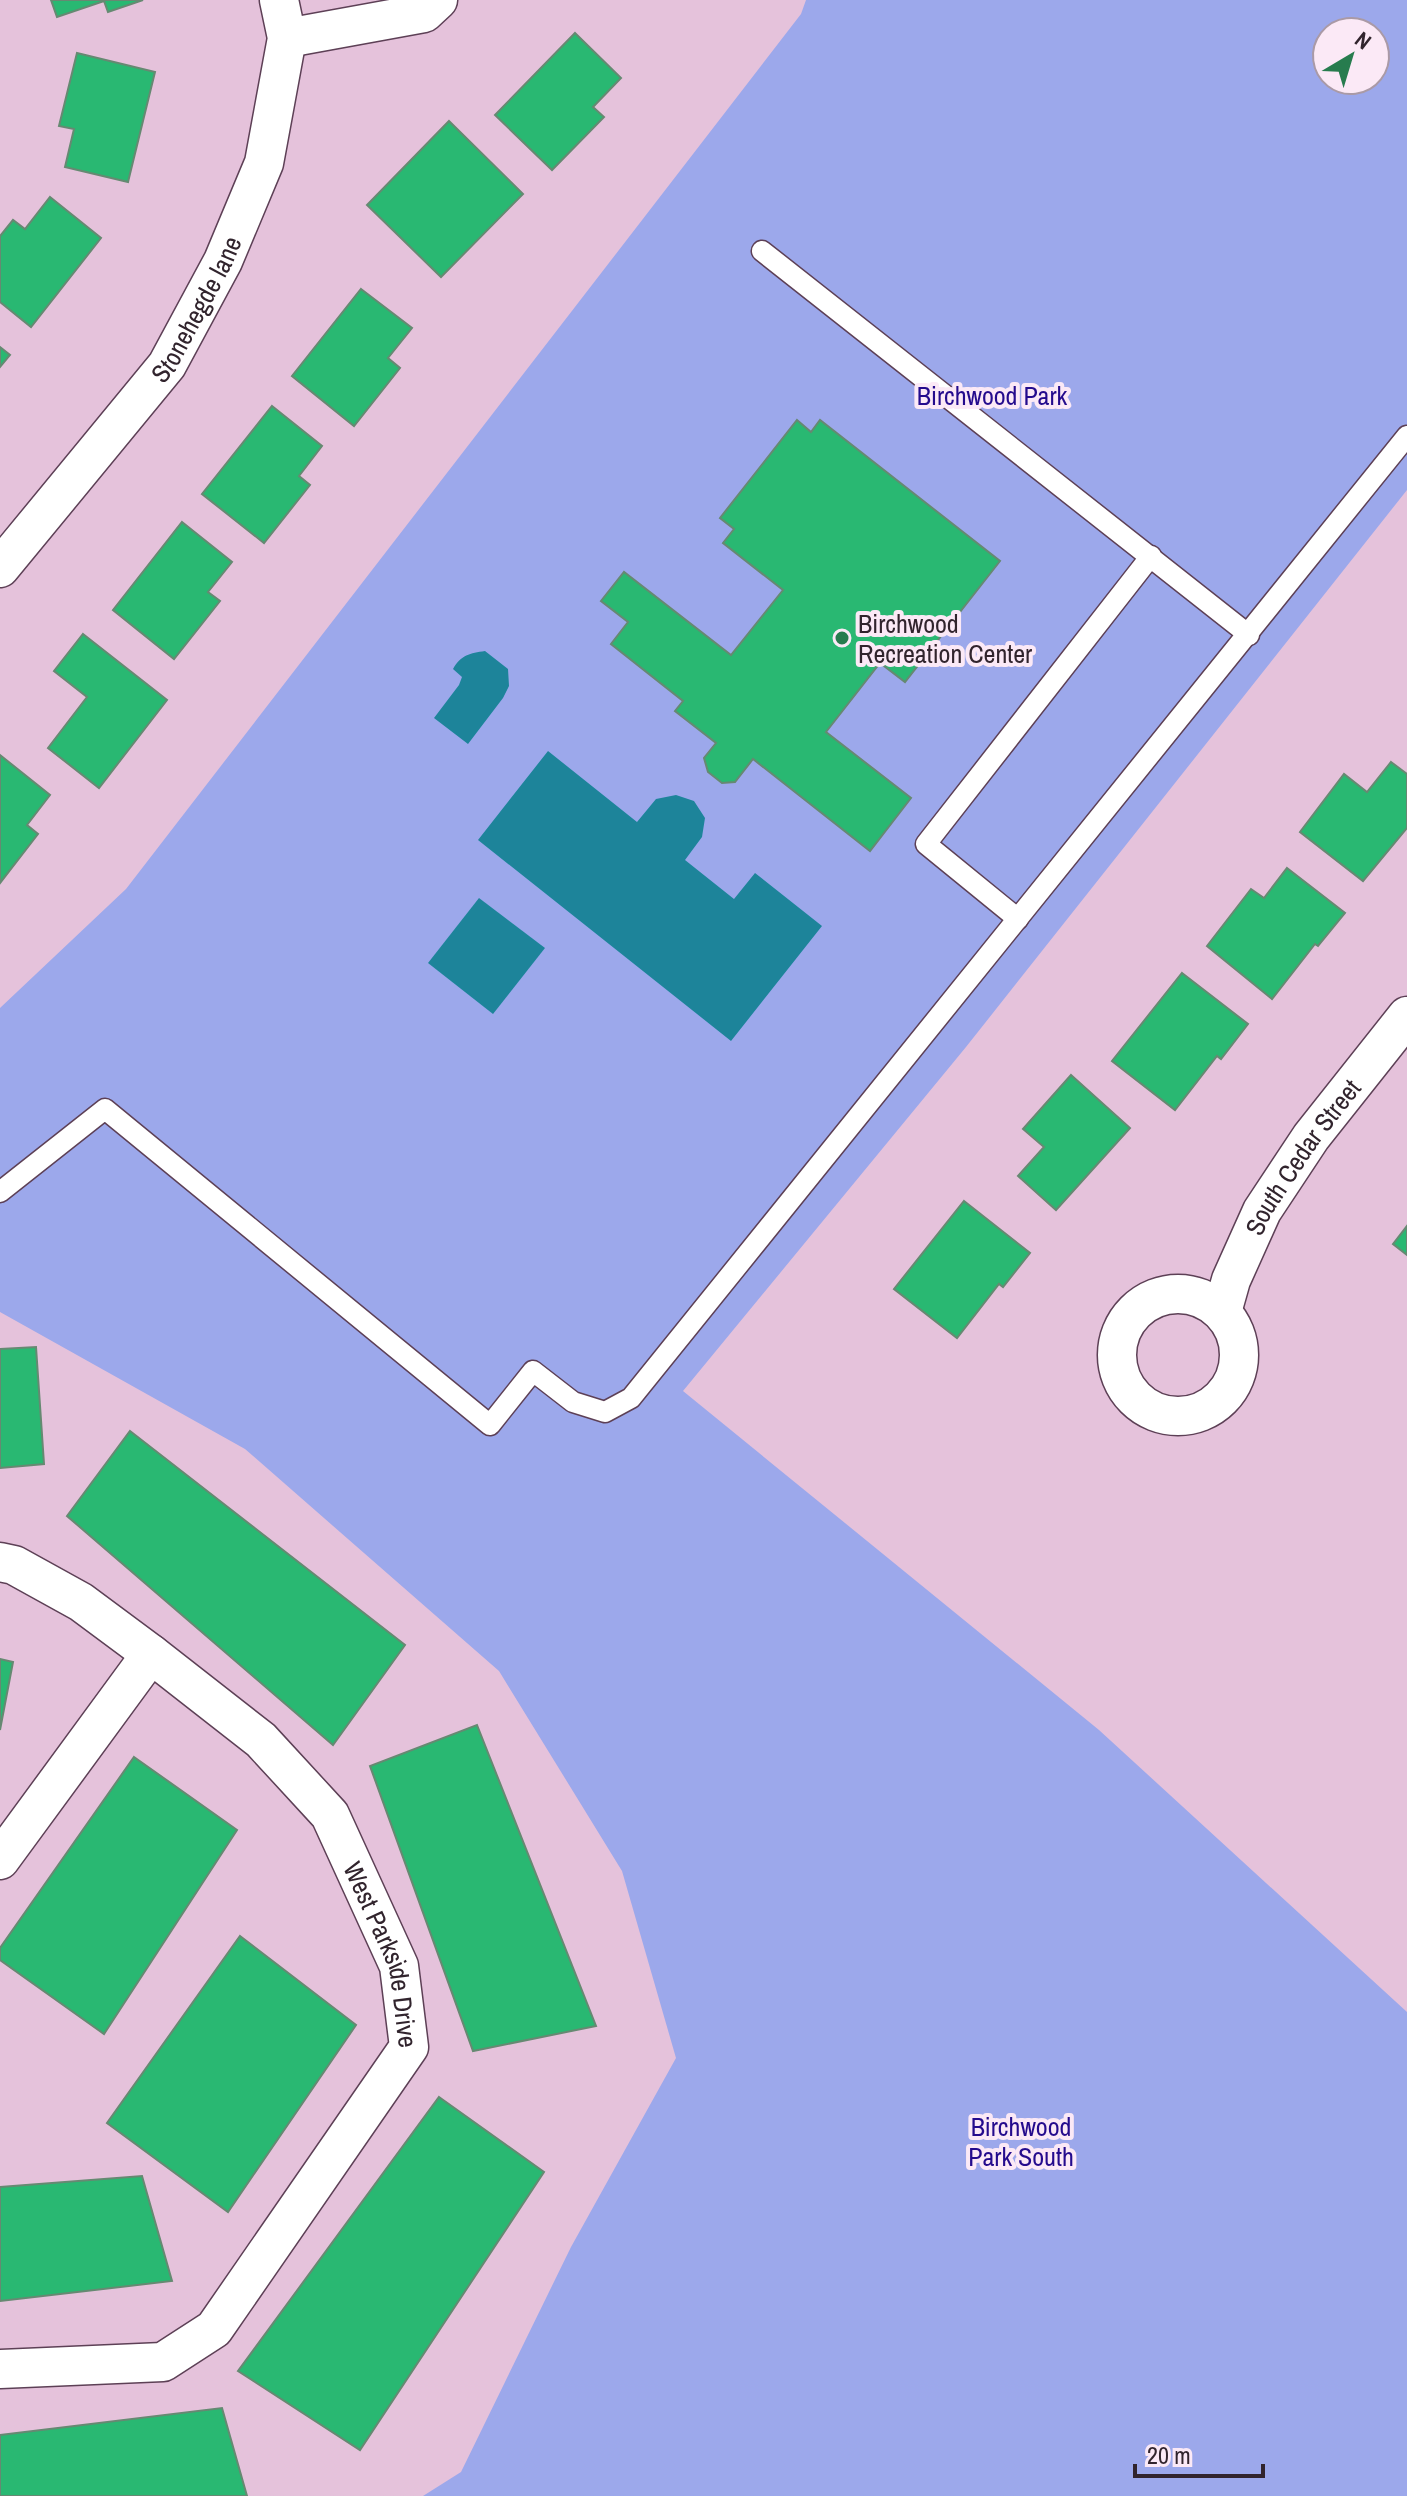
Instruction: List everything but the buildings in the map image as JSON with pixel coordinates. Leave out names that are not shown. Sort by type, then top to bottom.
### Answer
[{"type":"street","name":"Stonehegde lane","points":[[0,568],[167,365],[223,261],[264,163],[287,38],[279,0]]},
{"type":"street","points":[[287,38],[424,13],[438,0]]},
{"type":"street","name":"South Cedar Street","points":[[1222,1312],[1231,1280],[1262,1211],[1311,1137],[1407,1016]]},
{"type":"street","name":"West Parkside Drive","points":[[0,1562],[14,1565],[81,1602],[151,1654],[261,1740],[330,1815],[399,1966],[409,2047],[214,2329],[163,2362],[0,2369]]},
{"type":"street","points":[[0,1860],[151,1654]]},
{"type":"lane","points":[[762,251],[1249,635]]},
{"type":"lane","points":[[0,1192],[105,1109],[490,1425],[533,1371],[573,1402],[605,1412],[631,1398],[1407,436]]},
{"type":"lane","points":[[1018,919],[926,844],[1151,556]]},
{"type":"green space","name":"Birchwood Park","points":[[806,0],[1407,0],[1407,490],[966,1047],[683,1391],[1099,1730],[1407,2012],[1407,2496],[423,2496],[461,2472],[571,2247],[676,2058],[622,1871],[499,1671],[245,1449],[0,1312],[0,1008],[126,889],[801,14]]},
{"type":"shaded area","points":[[485,651],[508,669],[509,686],[468,744],[434,718],[459,685],[462,677],[453,669],[456,664],[466,656]]},
{"type":"shaded area","points":[[548,751],[637,822],[656,799],[676,795],[694,801],[705,818],[702,837],[685,860],[734,899],[755,873],[822,926],[731,1041],[478,840]]},
{"type":"shaded area","points":[[479,898],[545,948],[493,1014],[428,963]]},
{"type":"place","name":"Birchwood Recreation Center","points":[[842,638]]},
{"type":"park label","name":"Birchwood Park South","points":[[1021,2141]]}]
